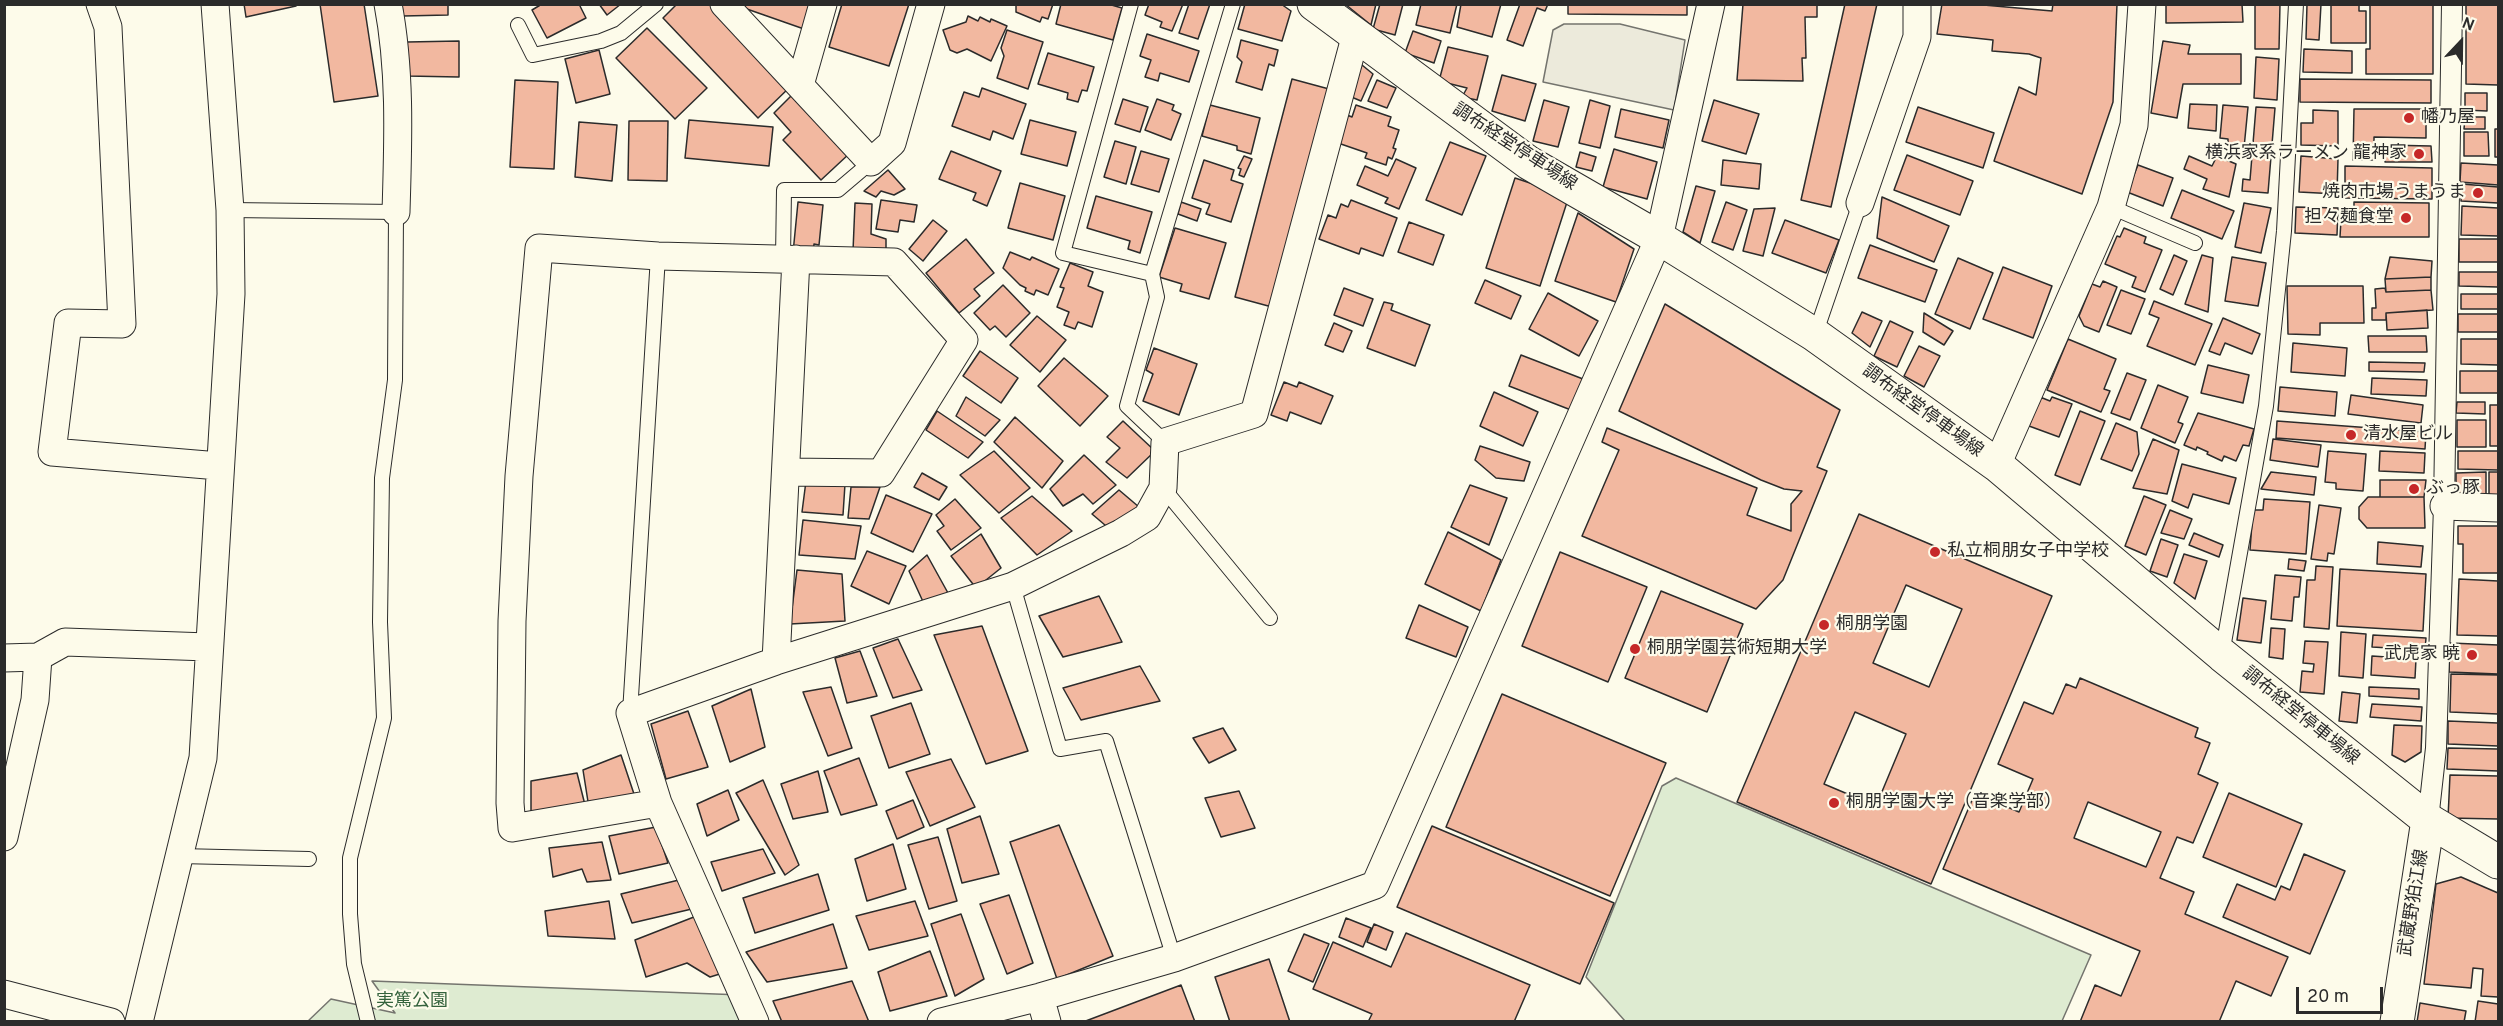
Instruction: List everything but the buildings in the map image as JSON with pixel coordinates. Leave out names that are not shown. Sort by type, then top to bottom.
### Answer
[{"type":"main road","name":"調布経堂停車場線","points":[[1314,4],[1443,102],[1529,163],[1659,238],[1815,335],[1997,465],[2222,655],[2428,820],[2499,862]]},
{"type":"main road","name":"武蔵野狛江線","points":[[2397,1022],[2428,820]]},
{"type":"street","points":[[100,4],[108,27],[122,324],[68,323],[52,452],[219,466]]},
{"type":"street","points":[[139,1022],[203,758],[231,294],[230,210],[216,4]]},
{"type":"street","points":[[388,4],[393,30],[398,123],[396,212]]},
{"type":"street","points":[[724,4],[870,162],[892,142],[931,4]]},
{"type":"street","points":[[800,86],[823,4]]},
{"type":"street","points":[[941,1022],[1044,1009],[1174,958],[1375,885],[1659,238],[1711,4]]},
{"type":"street","points":[[1860,202],[1917,37],[1917,4]]},
{"type":"street","points":[[1997,465],[2110,207],[2134,125],[2142,4]]},
{"type":"street","points":[[2428,820],[2436,748],[2444,506],[2452,4]]},
{"type":"street","points":[[755,1022],[658,803],[630,712],[776,662],[1013,586],[1121,533],[1147,517],[1163,488],[1165,442],[1254,414],[1356,34]]},
{"type":"street","points":[[658,803],[512,828],[510,803],[512,621],[519,476],[539,248],[658,255],[894,262],[963,340],[881,473],[786,472]]},
{"type":"street","points":[[776,662],[786,472],[790,258]]},
{"type":"street","points":[[2444,506],[2499,508]]},
{"type":"street","points":[[4,658],[38,657],[65,642],[208,647]]},
{"type":"street","points":[[4,837],[35,700],[38,657]]},
{"type":"street","points":[[4,994],[111,1022]]},
{"type":"lane","points":[[518,25],[533,55],[601,41],[621,33],[656,4]]},
{"type":"lane","points":[[1131,4],[1063,253],[1152,274]]},
{"type":"lane","points":[[1165,442],[1127,406],[1157,297],[1152,274],[1233,4]]},
{"type":"lane","points":[[2222,655],[2266,406],[2284,231],[2296,4]]},
{"type":"lane","points":[[790,258],[784,190],[838,190],[870,162]]},
{"type":"lane","points":[[1815,335],[1860,202]]},
{"type":"lane","points":[[2110,207],[2195,243]]},
{"type":"lane","points":[[230,210],[396,212],[394,380],[382,477],[380,622],[384,718],[350,858],[350,914],[354,964],[368,1022]]},
{"type":"lane","points":[[630,712],[658,255]]},
{"type":"lane","points":[[1163,488],[1270,618]]},
{"type":"lane","points":[[1013,586],[1060,749],[1106,741],[1174,958]]},
{"type":"lane","points":[[178,856],[309,858]]},
{"type":"green space","points":[[1676,778],[2091,955],[2062,1021],[1625,1021],[1586,977],[1662,786]]},
{"type":"green space","name":"実篤公園","points":[[372,981],[742,995],[752,1022],[307,1022],[331,999],[395,1013]]},
{"type":"shaded area","points":[[1564,24],[1620,24],[1685,40],[1674,110],[1543,82],[1553,30]]},
{"type":"place","name":"幡乃屋","points":[[2409,118]]},
{"type":"place","name":"横浜家系ラーメン 龍神家","points":[[2419,154]]},
{"type":"place","name":"焼肉市場うまうま","points":[[2478,193]]},
{"type":"place","name":"担々麺食堂","points":[[2406,218]]},
{"type":"place","name":"清水屋ビル","points":[[2351,435]]},
{"type":"place","name":"ぶっ豚","points":[[2414,489]]},
{"type":"place","name":"私立桐朋女子中学校","points":[[1935,552]]},
{"type":"place","name":"桐朋学園","points":[[1824,625]]},
{"type":"place","name":"桐朋学園芸術短期大学","points":[[1635,649]]},
{"type":"place","name":"武虎家 暁","points":[[2472,655]]},
{"type":"place","name":"桐朋学園大学（音楽学部）","points":[[1834,803]]}]
